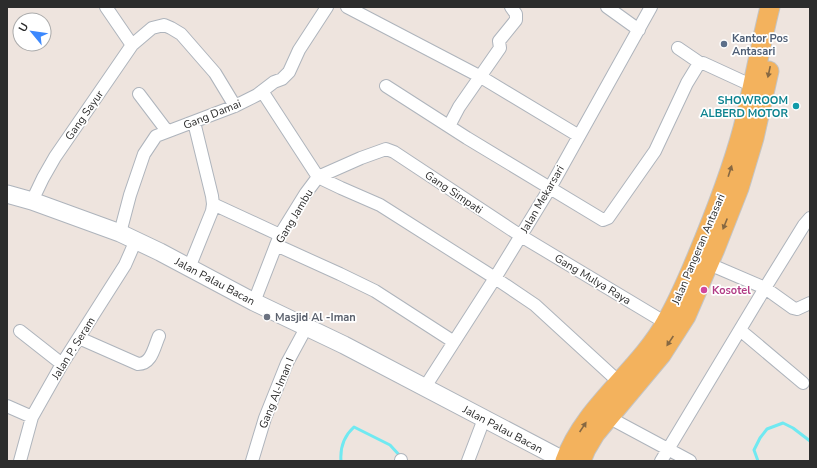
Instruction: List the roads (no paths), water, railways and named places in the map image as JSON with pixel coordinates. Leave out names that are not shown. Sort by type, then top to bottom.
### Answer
[{"type":"main road","name":"Jalan Pangeran Antasari","points":[[565,461],[580,431],[644,353],[666,323],[693,265],[720,199],[743,128],[770,7]]},
{"type":"main road","name":"Jalan Pangeran Antasari","points":[[581,461],[590,442],[608,417],[661,355],[686,316],[709,264],[748,161],[784,7]]},
{"type":"street","points":[[106,7],[132,45]]},
{"type":"street","name":"Gang Damai","points":[[120,233],[130,195],[144,154],[156,136],[235,106],[282,78],[289,72],[299,50],[328,7]]},
{"type":"street","points":[[347,7],[481,77],[579,136]]},
{"type":"street","points":[[449,126],[459,107],[500,48],[499,41],[516,20],[516,14],[511,7]]},
{"type":"street","points":[[607,7],[639,30]]},
{"type":"street","name":"Jalan Mekarsari","points":[[425,387],[495,278],[550,188],[651,7]]},
{"type":"street","name":"Gang Sayur","points":[[32,201],[55,157],[132,45],[152,28],[164,25],[181,34],[215,73],[235,106]]},
{"type":"street","points":[[678,48],[700,63],[752,86]]},
{"type":"street","points":[[386,86],[550,188],[605,220],[608,218],[655,151],[687,83],[700,63]]},
{"type":"street","points":[[262,91],[318,177],[347,191],[380,204],[535,305],[619,382]]},
{"type":"street","points":[[140,94],[167,131]]},
{"type":"street","points":[[189,268],[212,211],[213,204],[194,122]]},
{"type":"street","name":"Gang Jambu","points":[[254,302],[278,240],[306,193],[318,177],[386,149]]},
{"type":"street","name":"Gang Simpati","points":[[386,149],[394,152],[521,236]]},
{"type":"street","name":"Jalan Palau Bacan","points":[[7,194],[32,201],[136,240],[254,302],[344,345],[565,461]]},
{"type":"street","points":[[213,204],[340,274],[375,291],[454,342]]},
{"type":"street","points":[[661,461],[765,288],[808,224]]},
{"type":"street","name":"Gang Mulya Raya","points":[[521,236],[666,323]]},
{"type":"street","name":"Jalan P. Seram","points":[[21,459],[32,417],[62,364],[125,265],[136,240]]},
{"type":"street","points":[[709,264],[765,288],[793,308],[797,309],[810,303]]},
{"type":"street","name":"Gang Al-Iman I","points":[[252,461],[265,418],[287,363],[306,328]]},
{"type":"street","points":[[20,330],[62,364]]},
{"type":"street","points":[[740,330],[803,383]]},
{"type":"street","points":[[79,338],[138,364],[142,364],[150,358],[159,336]]},
{"type":"street","points":[[7,406],[32,417]]},
{"type":"street","points":[[608,417],[690,461]]},
{"type":"street","points":[[468,461],[484,419]]},
{"type":"waterway","points":[[758,461],[754,450],[760,438],[767,429],[783,423],[793,428],[810,441]]},
{"type":"waterway","points":[[341,461],[343,442],[354,427],[390,445],[401,457]]},
{"type":"place","name":"Kantor Pos Antasari","points":[[724,44]]},
{"type":"place","name":"SHOWROOM ALBERD MOTOR","points":[[796,106]]},
{"type":"place","name":"Kosotel","points":[[704,290]]},
{"type":"place","name":"Masjid Al -Iman","points":[[267,317]]}]
